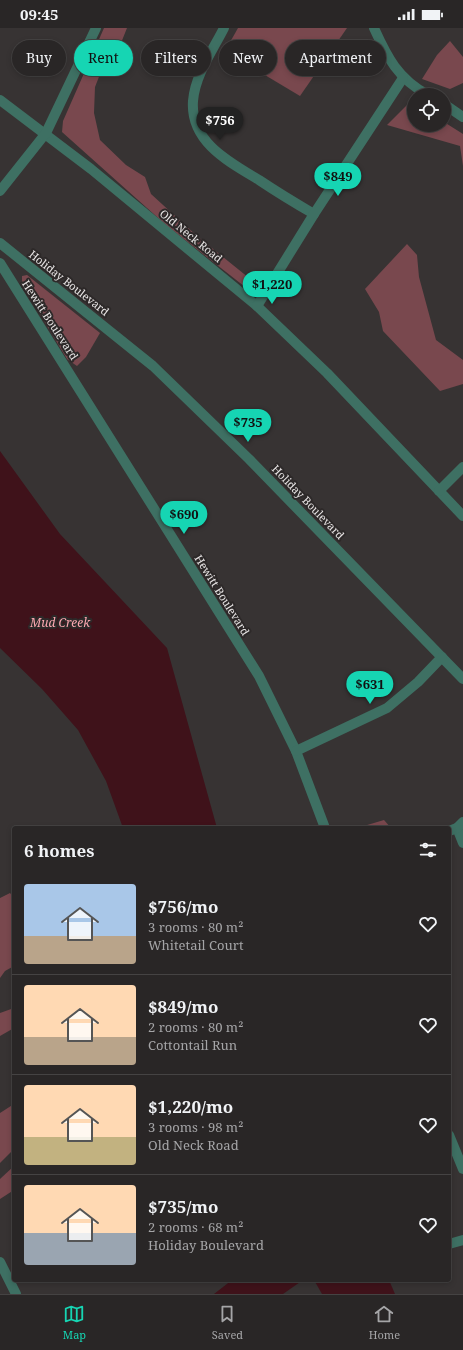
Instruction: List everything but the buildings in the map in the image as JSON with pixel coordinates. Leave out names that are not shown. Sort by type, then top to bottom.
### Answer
[{"type":"street","points":[[0,191],[46,134],[96,28]]},
{"type":"street","points":[[224,28],[199,77],[193,100],[196,124],[202,136],[217,153],[314,214]]},
{"type":"street","points":[[374,28],[386,54],[403,78],[418,88]]},
{"type":"street","points":[[257,306],[314,214],[403,78]]},
{"type":"street","name":"Old Neck Road","points":[[0,100],[46,134],[257,306],[327,373],[463,516]]},
{"type":"street","points":[[451,109],[463,117]]},
{"type":"street","name":"Holiday Boulevard","points":[[0,243],[153,366],[254,464],[463,679]]},
{"type":"street","name":"Hewitt Boulevard","points":[[0,263],[259,676],[296,751],[324,826]]},
{"type":"street","points":[[439,491],[463,467]]},
{"type":"street","points":[[296,751],[387,708],[418,682],[442,657]]},
{"type":"street","points":[[456,827],[463,843]]},
{"type":"street","points":[[451,1140],[463,1169]]},
{"type":"street","points":[[451,1243],[463,1240]]},
{"type":"street","points":[[0,1262],[16,1294]]},
{"type":"shaded area","points":[[104,28],[127,28],[122,40],[99,40]]},
{"type":"shaded area","points":[[238,28],[347,28],[339,40],[285,40],[285,76],[314,76],[300,96],[267,76],[277,76],[277,40],[231,40]]},
{"type":"shaded area","points":[[450,41],[463,57],[463,83],[451,89],[422,79],[437,55]]},
{"type":"shaded area","points":[[83,76],[99,76],[95,87],[94,113],[100,140],[126,165],[145,177],[151,194],[197,236],[254,282],[249,290],[166,225],[62,132],[63,121]]},
{"type":"shaded area","points":[[407,105],[407,131],[387,125]]},
{"type":"shaded area","points":[[451,126],[463,134],[463,166],[460,146],[411,132],[451,132]]},
{"type":"shaded area","points":[[407,244],[417,255],[419,277],[436,340],[463,360],[463,384],[440,391],[383,331],[379,312],[365,289]]},
{"type":"shaded area","points":[[27,275],[100,333],[86,357],[77,366],[67,359],[22,284],[22,276]]},
{"type":"shaded area","points":[[384,820],[389,826],[364,826]]},
{"type":"shaded area","points":[[10,893],[12,896],[12,967],[5,971],[0,978],[0,898]]},
{"type":"shaded area","points":[[12,1009],[12,1029],[0,1036],[0,1013]]},
{"type":"shaded area","points":[[12,1105],[12,1151],[0,1163],[0,1113]]},
{"type":"shaded area","points":[[12,1168],[12,1191],[0,1199],[0,1179]]},
{"type":"water","name":"Mud Creek","points":[[0,451],[60,534],[167,648],[216,826],[122,826],[106,781],[78,730],[42,689],[0,648]]},
{"type":"water","points":[[229,1282],[300,1282],[283,1294],[214,1294]]},
{"type":"water","points":[[315,1282],[390,1282],[395,1294],[322,1294]]}]
